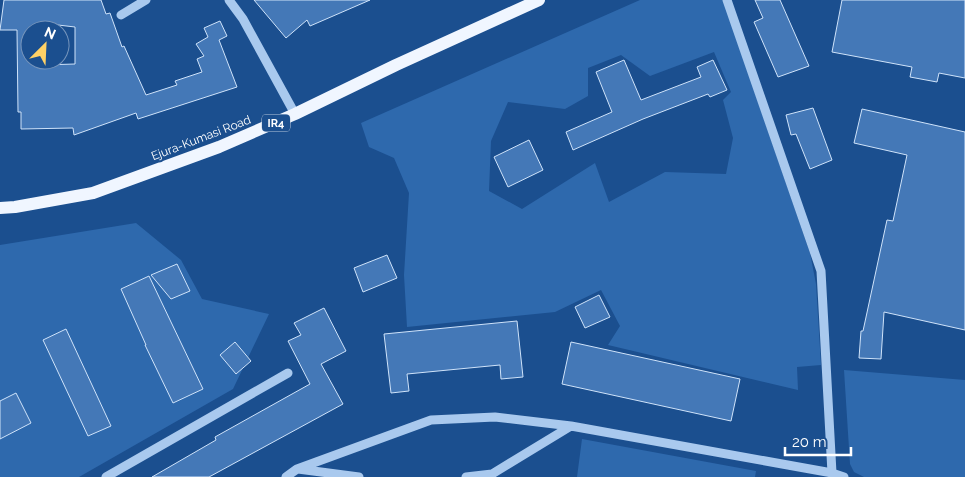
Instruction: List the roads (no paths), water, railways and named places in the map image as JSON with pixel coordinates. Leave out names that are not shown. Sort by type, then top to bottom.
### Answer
[{"type":"main road","name":"Ejura-Kumasi Road","points":[[0,208],[93,193],[219,147],[295,114],[538,0]]},
{"type":"lane","points":[[121,15],[146,0]]},
{"type":"lane","points":[[229,0],[243,19],[295,114]]},
{"type":"lane","points":[[726,0],[821,271],[832,473]]},
{"type":"lane","points":[[106,477],[288,373]]},
{"type":"lane","points":[[286,477],[297,469],[431,420],[495,417],[571,426],[832,473],[844,477]]},
{"type":"lane","points":[[466,477],[492,474],[571,426]]},
{"type":"lane","points":[[297,469],[359,477]]}]
